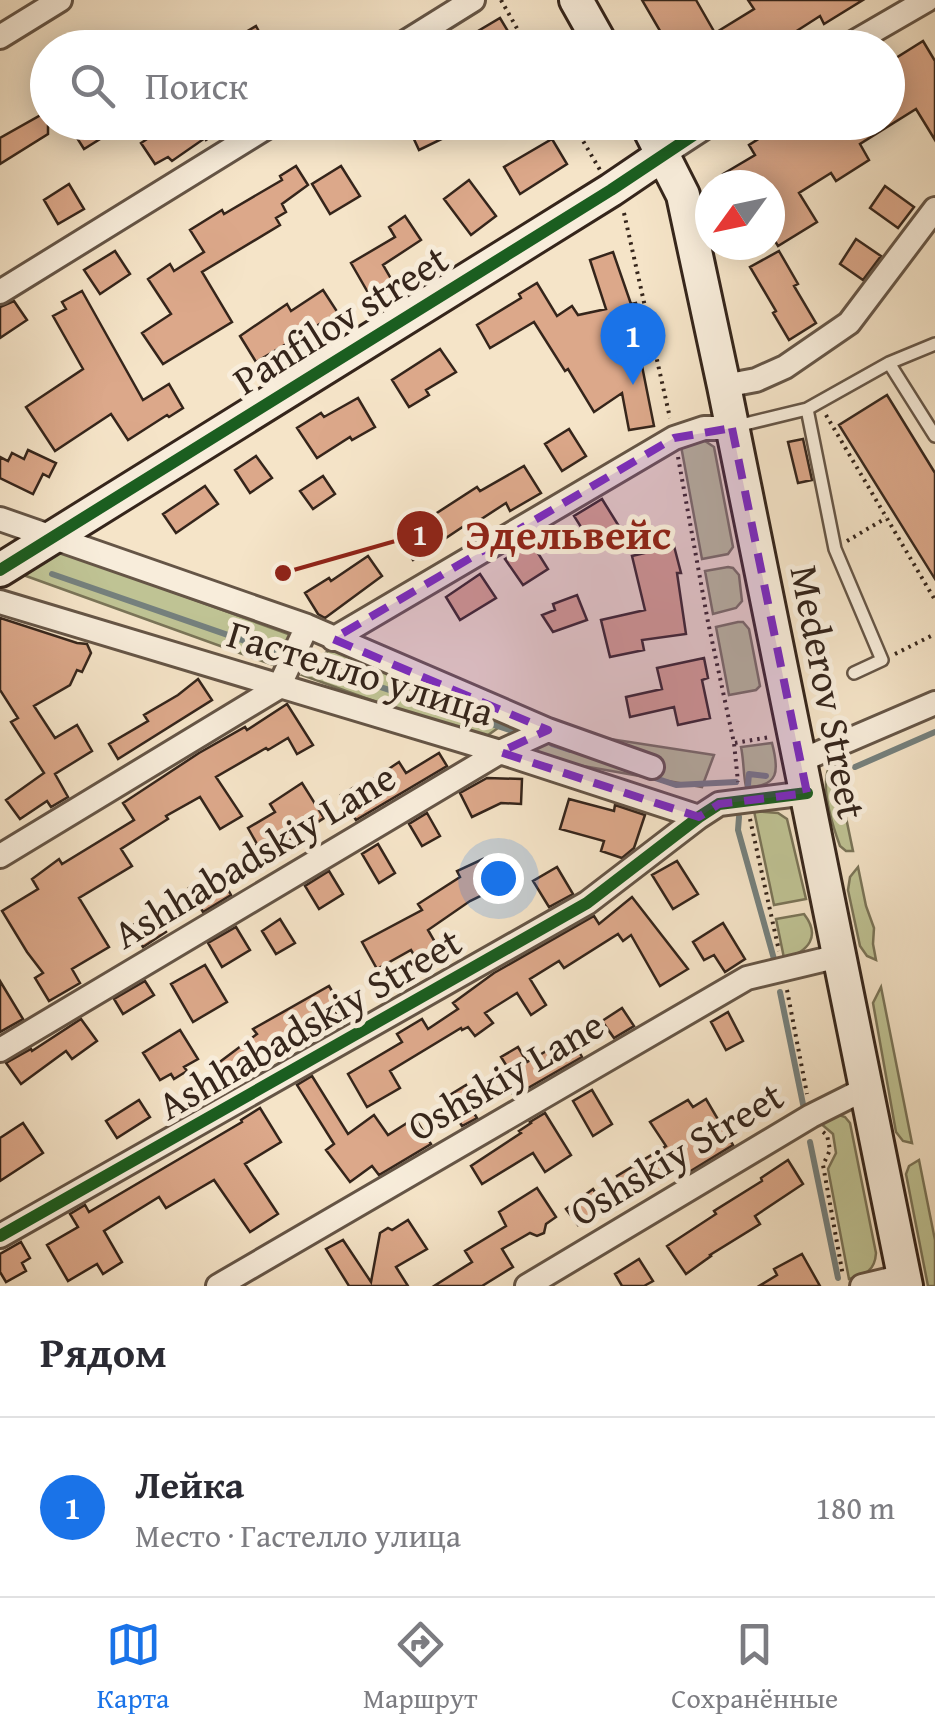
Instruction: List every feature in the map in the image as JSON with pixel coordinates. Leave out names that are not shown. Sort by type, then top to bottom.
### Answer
[{"type":"main road","points":[[576,0],[593,30]]},
{"type":"main road","name":"Mederov Street","points":[[656,140],[683,194],[905,1281]]},
{"type":"main road","name":"Panfilov street","points":[[0,570],[664,154]]},
{"type":"street","points":[[0,37],[60,0]]},
{"type":"street","points":[[425,30],[474,0]]},
{"type":"street","points":[[875,30],[927,0]]},
{"type":"street","points":[[0,292],[246,140]]},
{"type":"street","name":"Panfilov street","points":[[664,154],[685,140]]},
{"type":"street","points":[[724,386],[756,380],[785,367],[849,324],[935,210]]},
{"type":"street","name":"Гастелло улица","points":[[333,640],[674,438],[704,428],[732,428]]},
{"type":"street","name":"Гастелло улица","points":[[0,518],[306,626],[548,730],[652,766]]},
{"type":"street","name":"Гастелло улица","points":[[0,602],[500,752],[699,817]]},
{"type":"street","points":[[0,856],[279,687],[306,626]]},
{"type":"street","points":[[797,746],[935,703]]},
{"type":"street","name":"Ashhabadskiy Lane","points":[[0,1050],[500,752],[548,730]]},
{"type":"street","name":"Ashhabadskiy Street","points":[[0,1236],[587,902],[719,804],[807,793]]},
{"type":"street","name":"Oshskiy Lane","points":[[218,1286],[747,978],[839,956]]},
{"type":"street","name":"Oshskiy Street","points":[[527,1286],[811,1116],[865,1089]]},
{"type":"street","points":[[862,1286],[905,1281]]},
{"type":"lane","points":[[732,428],[813,405],[890,363],[935,344]]},
{"type":"lane","points":[[890,363],[935,436]]},
{"type":"lane","points":[[813,405],[835,549],[882,660],[854,673]]},
{"type":"path","points":[[501,0],[518,30]]},
{"type":"path","points":[[582,140],[626,216],[734,743],[738,789],[749,812],[811,1116],[814,1127],[827,1135],[830,1150],[823,1165],[845,1286]]},
{"type":"path","points":[[813,405],[935,600]]},
{"type":"path","points":[[835,549],[886,518]]},
{"type":"path","points":[[882,660],[935,634]]},
{"type":"path","points":[[734,743],[797,746]]},
{"type":"highlighted area","points":[[732,428],[807,793],[719,804],[699,817],[500,752],[548,730],[333,639],[674,438]]},
{"type":"green space","points":[[702,439],[714,447],[733,547],[728,554],[702,559],[681,446]]},
{"type":"green space","points":[[60,551],[291,635],[276,666],[15,572]]},
{"type":"green space","points":[[728,567],[739,575],[742,601],[736,608],[713,614],[705,571]]},
{"type":"green space","points":[[738,622],[749,629],[760,686],[729,695],[716,627]]},
{"type":"green space","points":[[330,649],[515,716],[481,740],[302,675]]},
{"type":"green space","points":[[558,731],[714,755],[702,787],[521,755]]},
{"type":"green space","points":[[772,743],[774,775],[765,784],[746,787],[741,747]]},
{"type":"green space","points":[[834,760],[853,851],[840,846],[830,814],[826,778]]},
{"type":"green space","points":[[754,811],[778,813],[787,819],[806,899],[774,905]]},
{"type":"green space","points":[[858,867],[874,928],[876,960],[860,946],[848,890],[850,877]]},
{"type":"green space","points":[[804,914],[812,929],[810,942],[800,952],[784,958],[776,919]]},
{"type":"green space","points":[[881,987],[912,1143],[903,1141],[896,1132],[873,1003]]},
{"type":"green space","points":[[836,1114],[850,1123],[876,1253],[868,1271],[849,1279],[828,1169],[836,1153],[833,1134],[819,1122]]},
{"type":"green space","points":[[919,1160],[935,1240],[935,1286],[928,1286],[906,1174],[909,1166]]},
{"type":"building","points":[[642,0],[696,0],[713,30],[660,30]]},
{"type":"building","points":[[748,0],[863,0],[824,24],[820,16],[798,30],[720,30],[754,9]]},
{"type":"building","points":[[500,18],[507,30],[480,30]]},
{"type":"building","points":[[923,41],[935,61],[935,140],[916,109],[905,116],[905,52]]},
{"type":"building","points":[[30,121],[30,140],[38,140],[0,164],[0,138]]},
{"type":"building","points":[[78,140],[98,140],[84,149]]},
{"type":"building","points":[[202,140],[172,161],[168,157],[155,164],[141,143]]},
{"type":"building","points":[[414,140],[440,140],[419,150]]},
{"type":"building","points":[[550,140],[567,164],[520,194],[504,167]]},
{"type":"building","points":[[757,140],[866,140],[860,144],[869,160],[836,181],[831,173],[799,193],[817,222],[785,242],[785,170],[730,170],[755,155],[749,145]]},
{"type":"building","points":[[296,166],[308,185],[282,204],[286,212],[276,218],[280,225],[202,272],[232,322],[163,364],[142,333],[171,314],[148,279],[170,264],[174,271],[204,252],[190,230],[282,180],[280,176]]},
{"type":"building","points":[[341,166],[360,196],[330,214],[312,184]]},
{"type":"building","points":[[469,180],[496,216],[471,235],[444,199]]},
{"type":"building","points":[[69,184],[84,209],[58,224],[44,200]]},
{"type":"building","points":[[885,186],[914,207],[898,228],[870,208]]},
{"type":"building","points":[[405,216],[421,240],[383,265],[393,282],[370,296],[351,263],[395,237],[389,227]]},
{"type":"building","points":[[856,239],[881,256],[863,280],[840,264]]},
{"type":"building","points":[[115,251],[130,274],[100,294],[84,270]]},
{"type":"building","points":[[613,252],[642,324],[634,326],[654,426],[629,430],[622,393],[594,412],[534,322],[490,348],[477,325],[521,298],[519,294],[537,283],[557,316],[572,306],[578,315],[606,309],[590,260]]},
{"type":"building","points":[[763,260],[784,260],[816,323],[789,340],[750,267]]},
{"type":"building","points":[[323,290],[338,313],[256,362],[240,336],[287,304],[291,311]]},
{"type":"building","points":[[82,291],[143,400],[169,384],[183,408],[128,440],[111,414],[55,451],[26,407],[83,369],[53,316],[66,309],[62,302]]},
{"type":"building","points":[[14,301],[27,320],[0,338],[0,307]]},
{"type":"building","points":[[440,349],[456,372],[426,390],[429,395],[409,407],[392,380]]},
{"type":"building","points":[[887,395],[935,473],[935,579],[839,425]]},
{"type":"building","points":[[358,398],[375,427],[317,458],[297,428]]},
{"type":"building","points":[[569,429],[586,456],[562,471],[545,444]]},
{"type":"building","points":[[803,439],[812,480],[798,483],[788,442]]},
{"type":"building","points":[[28,450],[56,463],[49,477],[43,474],[33,494],[0,478],[0,457],[8,461],[12,453],[24,459]]},
{"type":"building","points":[[256,456],[272,478],[250,493],[235,470]]},
{"type":"building","points":[[524,466],[541,493],[510,511],[506,503],[413,560],[398,538],[477,487],[480,491]]},
{"type":"building","points":[[323,476],[335,494],[313,509],[300,491]]},
{"type":"building","points":[[205,486],[218,504],[176,533],[163,514]]},
{"type":"building","points":[[602,499],[620,528],[593,546],[574,516]]},
{"type":"building","points":[[531,542],[548,569],[523,585],[505,559]]},
{"type":"building","points":[[674,546],[681,573],[677,573],[686,634],[642,640],[644,650],[610,657],[601,620],[645,610],[632,556]]},
{"type":"building","points":[[368,556],[382,576],[325,618],[318,614],[305,593]]},
{"type":"building","points":[[480,574],[496,598],[460,620],[446,597]]},
{"type":"building","points":[[577,595],[587,620],[553,632],[542,615],[555,610],[553,604]]},
{"type":"building","points":[[0,618],[87,644],[91,653],[70,685],[34,706],[55,738],[77,725],[92,751],[55,774],[68,797],[51,807],[47,801],[20,819],[6,800],[44,773],[11,722],[18,718],[0,690]]},
{"type":"building","points":[[704,658],[708,678],[702,680],[710,718],[678,725],[674,707],[630,717],[626,697],[662,689],[657,668]]},
{"type":"building","points":[[198,679],[212,700],[118,759],[109,744],[148,721],[144,715]]},
{"type":"building","points":[[287,704],[313,745],[297,754],[288,738],[216,777],[242,816],[220,829],[200,797],[121,849],[132,866],[79,898],[109,947],[72,969],[80,983],[49,1001],[35,978],[43,973],[2,911],[38,889],[32,879],[59,859],[62,864],[134,820],[123,803],[199,753],[245,727],[247,730]]},
{"type":"building","points":[[439,753],[447,766],[356,820],[341,795],[358,785],[360,788],[399,762],[406,773]]},
{"type":"building","points":[[487,778],[522,779],[521,804],[501,803],[472,817],[460,793]]},
{"type":"building","points":[[302,783],[324,818],[279,847],[282,852],[260,865],[250,848],[257,844],[248,828],[275,812],[270,804]]},
{"type":"building","points":[[569,799],[614,811],[615,805],[645,815],[634,848],[622,858],[601,851],[604,841],[560,829]]},
{"type":"building","points":[[427,813],[440,836],[422,846],[409,824]]},
{"type":"building","points":[[378,844],[395,873],[379,883],[362,854]]},
{"type":"building","points":[[483,859],[497,888],[428,930],[439,949],[418,962],[411,950],[377,969],[362,942],[422,910],[418,904],[460,877],[457,871]]},
{"type":"building","points":[[677,861],[698,894],[673,909],[652,875]]},
{"type":"building","points":[[557,867],[573,894],[549,907],[533,881]]},
{"type":"building","points":[[329,871],[343,894],[319,909],[305,886]]},
{"type":"building","points":[[218,872],[231,895],[203,912],[189,888]]},
{"type":"building","points":[[632,897],[688,969],[660,986],[631,935],[623,941],[618,934],[564,968],[559,961],[530,979],[546,1005],[531,1015],[517,993],[485,1013],[493,1023],[475,1036],[468,1027],[461,1028],[390,1071],[400,1088],[367,1107],[348,1074],[402,1042],[397,1034],[422,1019],[428,1029],[458,1009],[453,1003],[494,973],[594,916],[599,924]]},
{"type":"building","points":[[153,912],[166,932],[143,947],[130,927]]},
{"type":"building","points":[[280,919],[295,943],[276,954],[262,931]]},
{"type":"building","points":[[723,923],[745,959],[725,972],[714,955],[704,960],[693,942]]},
{"type":"building","points":[[236,927],[250,950],[222,967],[208,943]]},
{"type":"building","points":[[205,965],[227,1002],[193,1022],[171,984]]},
{"type":"building","points":[[0,981],[23,1019],[0,1032]]},
{"type":"building","points":[[145,981],[154,995],[123,1014],[114,999]]},
{"type":"building","points":[[329,986],[343,1009],[258,1061],[260,1064],[232,1083],[217,1064],[257,1034],[253,1029]]},
{"type":"building","points":[[622,1008],[634,1026],[614,1038],[602,1021]]},
{"type":"building","points":[[728,1012],[743,1041],[726,1050],[711,1022]]},
{"type":"building","points":[[81,1019],[97,1041],[72,1059],[66,1051],[21,1084],[6,1063]]},
{"type":"building","points":[[180,1030],[198,1059],[174,1079],[171,1074],[160,1080],[143,1053]]},
{"type":"building","points":[[571,1037],[582,1057],[514,1096],[502,1078],[511,1073],[501,1057],[518,1047],[527,1062]]},
{"type":"building","points":[[312,1076],[348,1134],[374,1115],[388,1135],[415,1118],[431,1144],[379,1175],[372,1166],[350,1182],[326,1150],[334,1144],[297,1085]]},
{"type":"building","points":[[466,1085],[475,1101],[469,1105],[477,1118],[462,1126],[445,1098]]},
{"type":"building","points":[[592,1090],[612,1124],[593,1136],[573,1101]]},
{"type":"building","points":[[706,1099],[733,1145],[689,1172],[686,1166],[634,1197],[617,1176],[666,1146],[650,1122],[688,1100],[693,1107]]},
{"type":"building","points":[[139,1100],[150,1117],[117,1138],[106,1121]]},
{"type":"building","points":[[260,1108],[281,1142],[245,1164],[278,1214],[250,1232],[214,1180],[166,1208],[159,1197],[104,1231],[122,1262],[103,1274],[97,1264],[68,1281],[47,1245],[78,1227],[70,1214],[85,1205],[89,1212]]},
{"type":"building","points":[[545,1113],[571,1155],[545,1172],[533,1153],[482,1184],[471,1166]]},
{"type":"building","points":[[23,1123],[43,1153],[0,1181],[0,1138]]},
{"type":"building","points":[[788,1160],[803,1184],[755,1216],[760,1224],[686,1274],[667,1246]]},
{"type":"building","points":[[537,1188],[556,1217],[546,1224],[544,1233],[530,1233],[502,1249],[513,1267],[482,1286],[434,1286],[472,1262],[465,1251],[506,1226],[499,1212]]},
{"type":"building","points":[[593,1189],[604,1206],[578,1225],[566,1209]]},
{"type":"building","points":[[408,1220],[427,1249],[396,1267],[408,1286],[349,1286],[326,1249],[343,1240],[371,1282],[380,1233]]},
{"type":"building","points":[[21,1242],[30,1258],[22,1263],[26,1271],[6,1282],[0,1272],[0,1254]]},
{"type":"building","points":[[802,1254],[820,1286],[759,1286],[777,1275],[774,1269]]},
{"type":"building","points":[[639,1259],[653,1281],[644,1286],[622,1286],[615,1274]]},
{"type":"waterway","points":[[52,574],[277,652]]},
{"type":"waterway","points":[[308,663],[513,731]]},
{"type":"waterway","points":[[855,767],[935,732]]},
{"type":"waterway","points":[[552,744],[570,750]]},
{"type":"waterway","points":[[748,785],[749,774],[766,776]]},
{"type":"waterway","points":[[649,776],[676,785],[736,782]]},
{"type":"waterway","points":[[739,817],[738,830],[774,959]]},
{"type":"waterway","points":[[780,992],[804,1109]]},
{"type":"waterway","points":[[810,1142],[838,1278]]},
{"type":"cycle path","points":[[0,570],[686,140]]},
{"type":"cycle path","points":[[0,1236],[587,903],[719,804],[807,793]]},
{"type":"place","name":"Лейка","points":[[633,385]]},
{"type":"place","name":"Эдельвейс","points":[[283,573]]}]
